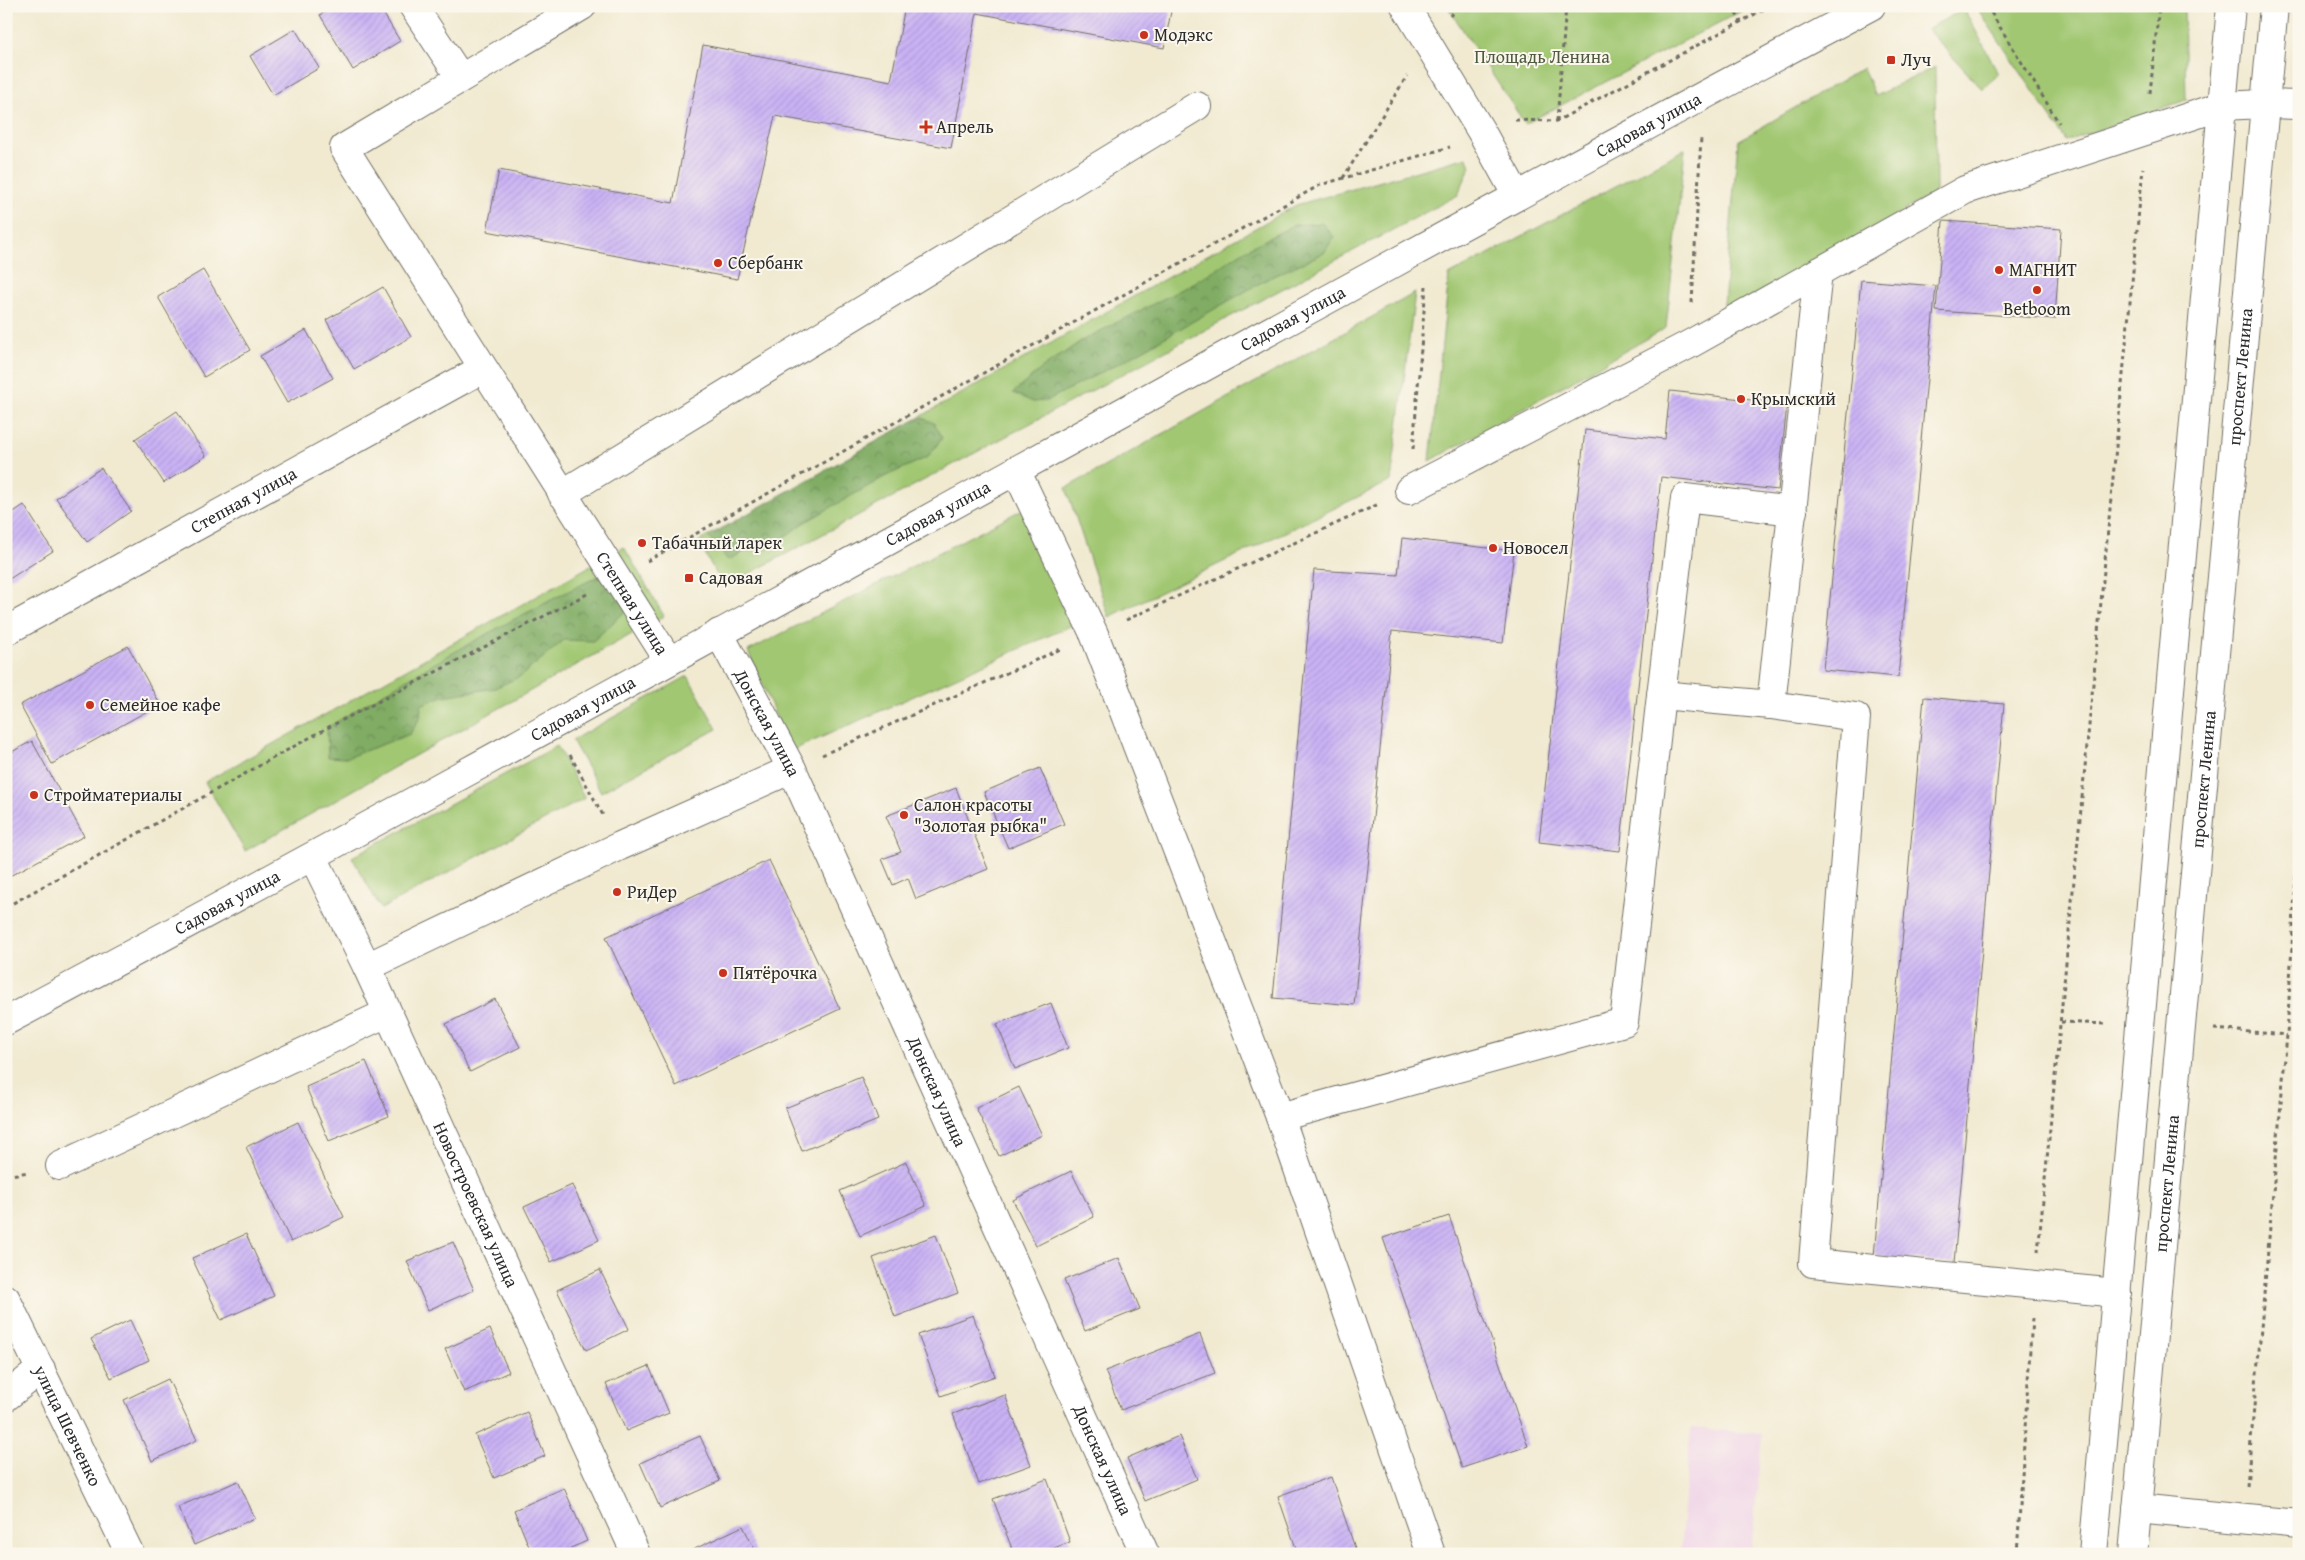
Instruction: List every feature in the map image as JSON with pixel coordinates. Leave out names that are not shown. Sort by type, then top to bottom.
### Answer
[{"type":"street","points":[[413,6],[460,78]]},
{"type":"street","name":"Степная улица","points":[[582,6],[344,148],[482,369],[669,661]]},
{"type":"street","points":[[1405,6],[1481,131],[1517,196]]},
{"type":"street","name":"Садовая улица","points":[[6,1021],[313,857],[1429,244],[1871,6]]},
{"type":"street","points":[[2218,6],[2227,49]]},
{"type":"street","points":[[2093,1554],[2231,6]]},
{"type":"street","name":"проспект Ленина","points":[[2133,1554],[2274,6]]},
{"type":"street","points":[[1410,490],[1690,344],[1965,190],[2222,106],[2299,105]]},
{"type":"street","points":[[562,494],[1197,106]]},
{"type":"street","points":[[1771,705],[1818,272]]},
{"type":"street","name":"Степная улица","points":[[6,631],[482,369]]},
{"type":"street","points":[[1016,470],[1094,634],[1280,1117],[1431,1554]]},
{"type":"street","points":[[1280,1117],[1624,1022],[1685,498],[1793,511]]},
{"type":"street","name":"Донская улица","points":[[718,634],[792,769],[1145,1554]]},
{"type":"street","points":[[1661,696],[1771,705],[1856,716],[1813,1263],[2117,1293]]},
{"type":"street","points":[[367,968],[620,846],[792,769]]},
{"type":"street","name":"Новостроевская улица","points":[[313,857],[367,968],[636,1554]]},
{"type":"street","points":[[60,1166],[387,1013]]},
{"type":"street","name":"улица Шевченко","points":[[6,1299],[130,1554]]},
{"type":"street","points":[[6,1397],[41,1369]]},
{"type":"street","points":[[2137,1508],[2299,1524]]},
{"type":"path","points":[[1342,179],[1427,43],[1458,6]]},
{"type":"path","points":[[1557,121],[1566,6]]},
{"type":"path","points":[[1732,6],[1741,22]]},
{"type":"path","points":[[6,907],[326,728],[616,578],[1320,185],[1449,147],[1508,120],[1557,121],[1770,6]]},
{"type":"path","points":[[1987,6],[2077,153]]},
{"type":"path","points":[[1690,344],[1703,96]]},
{"type":"path","points":[[2061,1022],[2147,130]]},
{"type":"path","points":[[1410,490],[1429,244]]},
{"type":"path","points":[[554,725],[620,846]]},
{"type":"path","points":[[2244,1518],[2287,1035],[2299,820]]},
{"type":"shaded area","points":[[1691,1428],[1762,1434],[1751,1554],[1680,1554]]},
{"type":"green space","name":"Площадь Ленина","points":[[1447,6],[1751,6],[1525,124]]},
{"type":"green space","points":[[1987,6],[2184,6],[2186,100],[2067,141],[1979,11]]},
{"type":"green space","points":[[1964,9],[1999,74],[1982,89],[1927,29]]},
{"type":"green space","points":[[1935,67],[1936,192],[1723,315],[1738,141],[1863,68],[1875,96]]},
{"type":"green space","points":[[1685,149],[1666,328],[1430,461],[1449,275]]},
{"type":"green space","points":[[1467,157],[1470,167],[1458,195],[724,587],[698,542],[1296,205]]},
{"type":"green space","points":[[1322,223],[1334,237],[1324,253],[1269,278],[1125,360],[1046,401],[1033,402],[1013,393],[1041,369],[1081,341],[1194,283],[1245,250],[1294,225]]},
{"type":"green space","points":[[1415,293],[1391,481],[1109,617],[1066,488]]},
{"type":"green space","points":[[920,417],[934,423],[942,438],[928,457],[886,476],[807,521],[767,549],[748,550],[728,560],[708,536]]},
{"type":"green space","points":[[1029,506],[1075,624],[791,751],[748,651]]},
{"type":"green space","points":[[624,547],[664,616],[245,851],[205,782]]},
{"type":"green space","points":[[613,569],[632,605],[593,641],[564,640],[521,676],[495,688],[443,696],[421,705],[420,718],[410,734],[346,758],[328,757],[327,728],[467,645]]},
{"type":"green space","points":[[688,676],[717,729],[601,792],[572,740]]},
{"type":"green space","points":[[557,746],[585,798],[381,909],[352,857]]},
{"type":"building","points":[[334,6],[379,6],[400,41],[353,70],[320,15]]},
{"type":"building","points":[[905,6],[1172,6],[1164,48],[977,13],[951,148],[775,116],[737,279],[487,231],[499,170],[673,203],[703,45],[891,81]]},
{"type":"building","points":[[295,29],[319,68],[273,95],[250,56]]},
{"type":"building","name":"МАГНИТ","points":[[1943,221],[2061,229],[2055,319],[1936,311]]},
{"type":"building","points":[[203,270],[250,350],[204,377],[158,297]]},
{"type":"building","points":[[1861,280],[1936,286],[1898,677],[1823,670]]},
{"type":"building","points":[[383,287],[411,337],[354,369],[326,320]]},
{"type":"building","points":[[306,330],[333,378],[287,403],[260,356]]},
{"type":"building","points":[[1670,391],[1787,404],[1778,490],[1661,477],[1620,851],[1539,842],[1585,430],[1665,439]]},
{"type":"building","points":[[177,411],[206,456],[164,483],[135,439]]},
{"type":"building","points":[[101,468],[131,511],[87,542],[56,498]]},
{"type":"building","points":[[24,505],[53,551],[6,581],[6,517]]},
{"type":"building","points":[[1402,538],[1514,551],[1503,643],[1392,631],[1354,1005],[1273,998],[1314,570],[1398,575]]},
{"type":"building","name":"Семейное кафе","points":[[128,646],[160,704],[52,764],[20,705]]},
{"type":"building","points":[[1924,697],[2004,704],[1954,1263],[1874,1256]]},
{"type":"building","name":"Стройматериалы","points":[[32,741],[84,836],[6,878],[6,755]]},
{"type":"building","points":[[1040,768],[1064,824],[1008,848],[984,792]]},
{"type":"building","points":[[956,788],[988,869],[916,899],[908,878],[893,885],[882,859],[901,852],[886,816]]},
{"type":"building","name":"Пятёрочка","points":[[769,860],[840,1009],[676,1086],[606,937]]},
{"type":"building","points":[[495,999],[520,1047],[470,1072],[446,1024]]},
{"type":"building","points":[[1051,1003],[1068,1048],[1015,1069],[997,1024]]},
{"type":"building","points":[[366,1061],[389,1116],[329,1141],[306,1087]]},
{"type":"building","points":[[861,1077],[878,1120],[802,1151],[785,1108]]},
{"type":"building","points":[[1019,1087],[1042,1135],[999,1156],[976,1108]]},
{"type":"building","points":[[298,1122],[344,1217],[291,1242],[246,1147]]},
{"type":"building","points":[[906,1162],[926,1206],[860,1236],[840,1191]]},
{"type":"building","points":[[1071,1171],[1094,1217],[1036,1246],[1013,1200]]},
{"type":"building","points":[[572,1185],[599,1240],[551,1262],[524,1207]]},
{"type":"building","points":[[1449,1216],[1528,1446],[1462,1468],[1383,1238]]},
{"type":"building","points":[[246,1234],[274,1296],[221,1320],[192,1258]]},
{"type":"building","points":[[936,1235],[958,1293],[895,1317],[873,1258]]},
{"type":"building","points":[[453,1242],[474,1290],[428,1310],[407,1261]]},
{"type":"building","points":[[1119,1258],[1140,1309],[1085,1331],[1064,1280]]},
{"type":"building","points":[[600,1270],[629,1329],[586,1350],[557,1290]]},
{"type":"building","points":[[973,1315],[995,1376],[941,1396],[918,1335]]},
{"type":"building","points":[[130,1320],[149,1360],[111,1378],[91,1339]]},
{"type":"building","points":[[490,1329],[509,1372],[464,1392],[445,1349]]},
{"type":"building","points":[[1200,1334],[1215,1373],[1121,1410],[1105,1371]]},
{"type":"building","points":[[649,1366],[669,1413],[626,1431],[606,1384]]},
{"type":"building","points":[[168,1379],[197,1440],[152,1461],[124,1400]]},
{"type":"building","points":[[1005,1395],[1031,1465],[979,1484],[953,1414]]},
{"type":"building","points":[[527,1412],[545,1456],[494,1478],[475,1435]]},
{"type":"building","points":[[700,1436],[720,1481],[660,1508],[640,1463]]},
{"type":"building","points":[[1179,1436],[1197,1479],[1145,1501],[1127,1458]]},
{"type":"building","points":[[1331,1477],[1357,1554],[1298,1554],[1278,1496]]},
{"type":"building","points":[[1047,1479],[1070,1542],[1038,1554],[1014,1554],[993,1499]]},
{"type":"building","points":[[238,1481],[255,1518],[194,1545],[178,1507]]},
{"type":"building","points":[[564,1488],[587,1541],[557,1554],[532,1554],[514,1510]]},
{"type":"building","points":[[743,1526],[757,1554],[684,1554]]},
{"type":"place","name":"Модэкс","points":[[1144,35]]},
{"type":"place","name":"Луч","points":[[1891,60]]},
{"type":"place","name":"Апрель","points":[[926,127]]},
{"type":"place","name":"Сбербанк","points":[[718,263]]},
{"type":"place","name":"МАГНИТ","points":[[1999,270]]},
{"type":"place","name":"Betboom","points":[[2037,290]]},
{"type":"place","name":"Крымский","points":[[1741,399]]},
{"type":"place","name":"Табачный ларек","points":[[642,543]]},
{"type":"place","name":"Новосел","points":[[1493,548]]},
{"type":"place","name":"Садовая","points":[[689,578]]},
{"type":"place","name":"Семейное кафе","points":[[90,705]]},
{"type":"place","name":"Стройматериалы","points":[[34,795]]},
{"type":"place","name":"Салон красоты \"Золотая рыбка\"","points":[[904,815]]},
{"type":"place","name":"РиДер","points":[[617,892]]},
{"type":"place","name":"Пятёрочка","points":[[723,973]]}]
